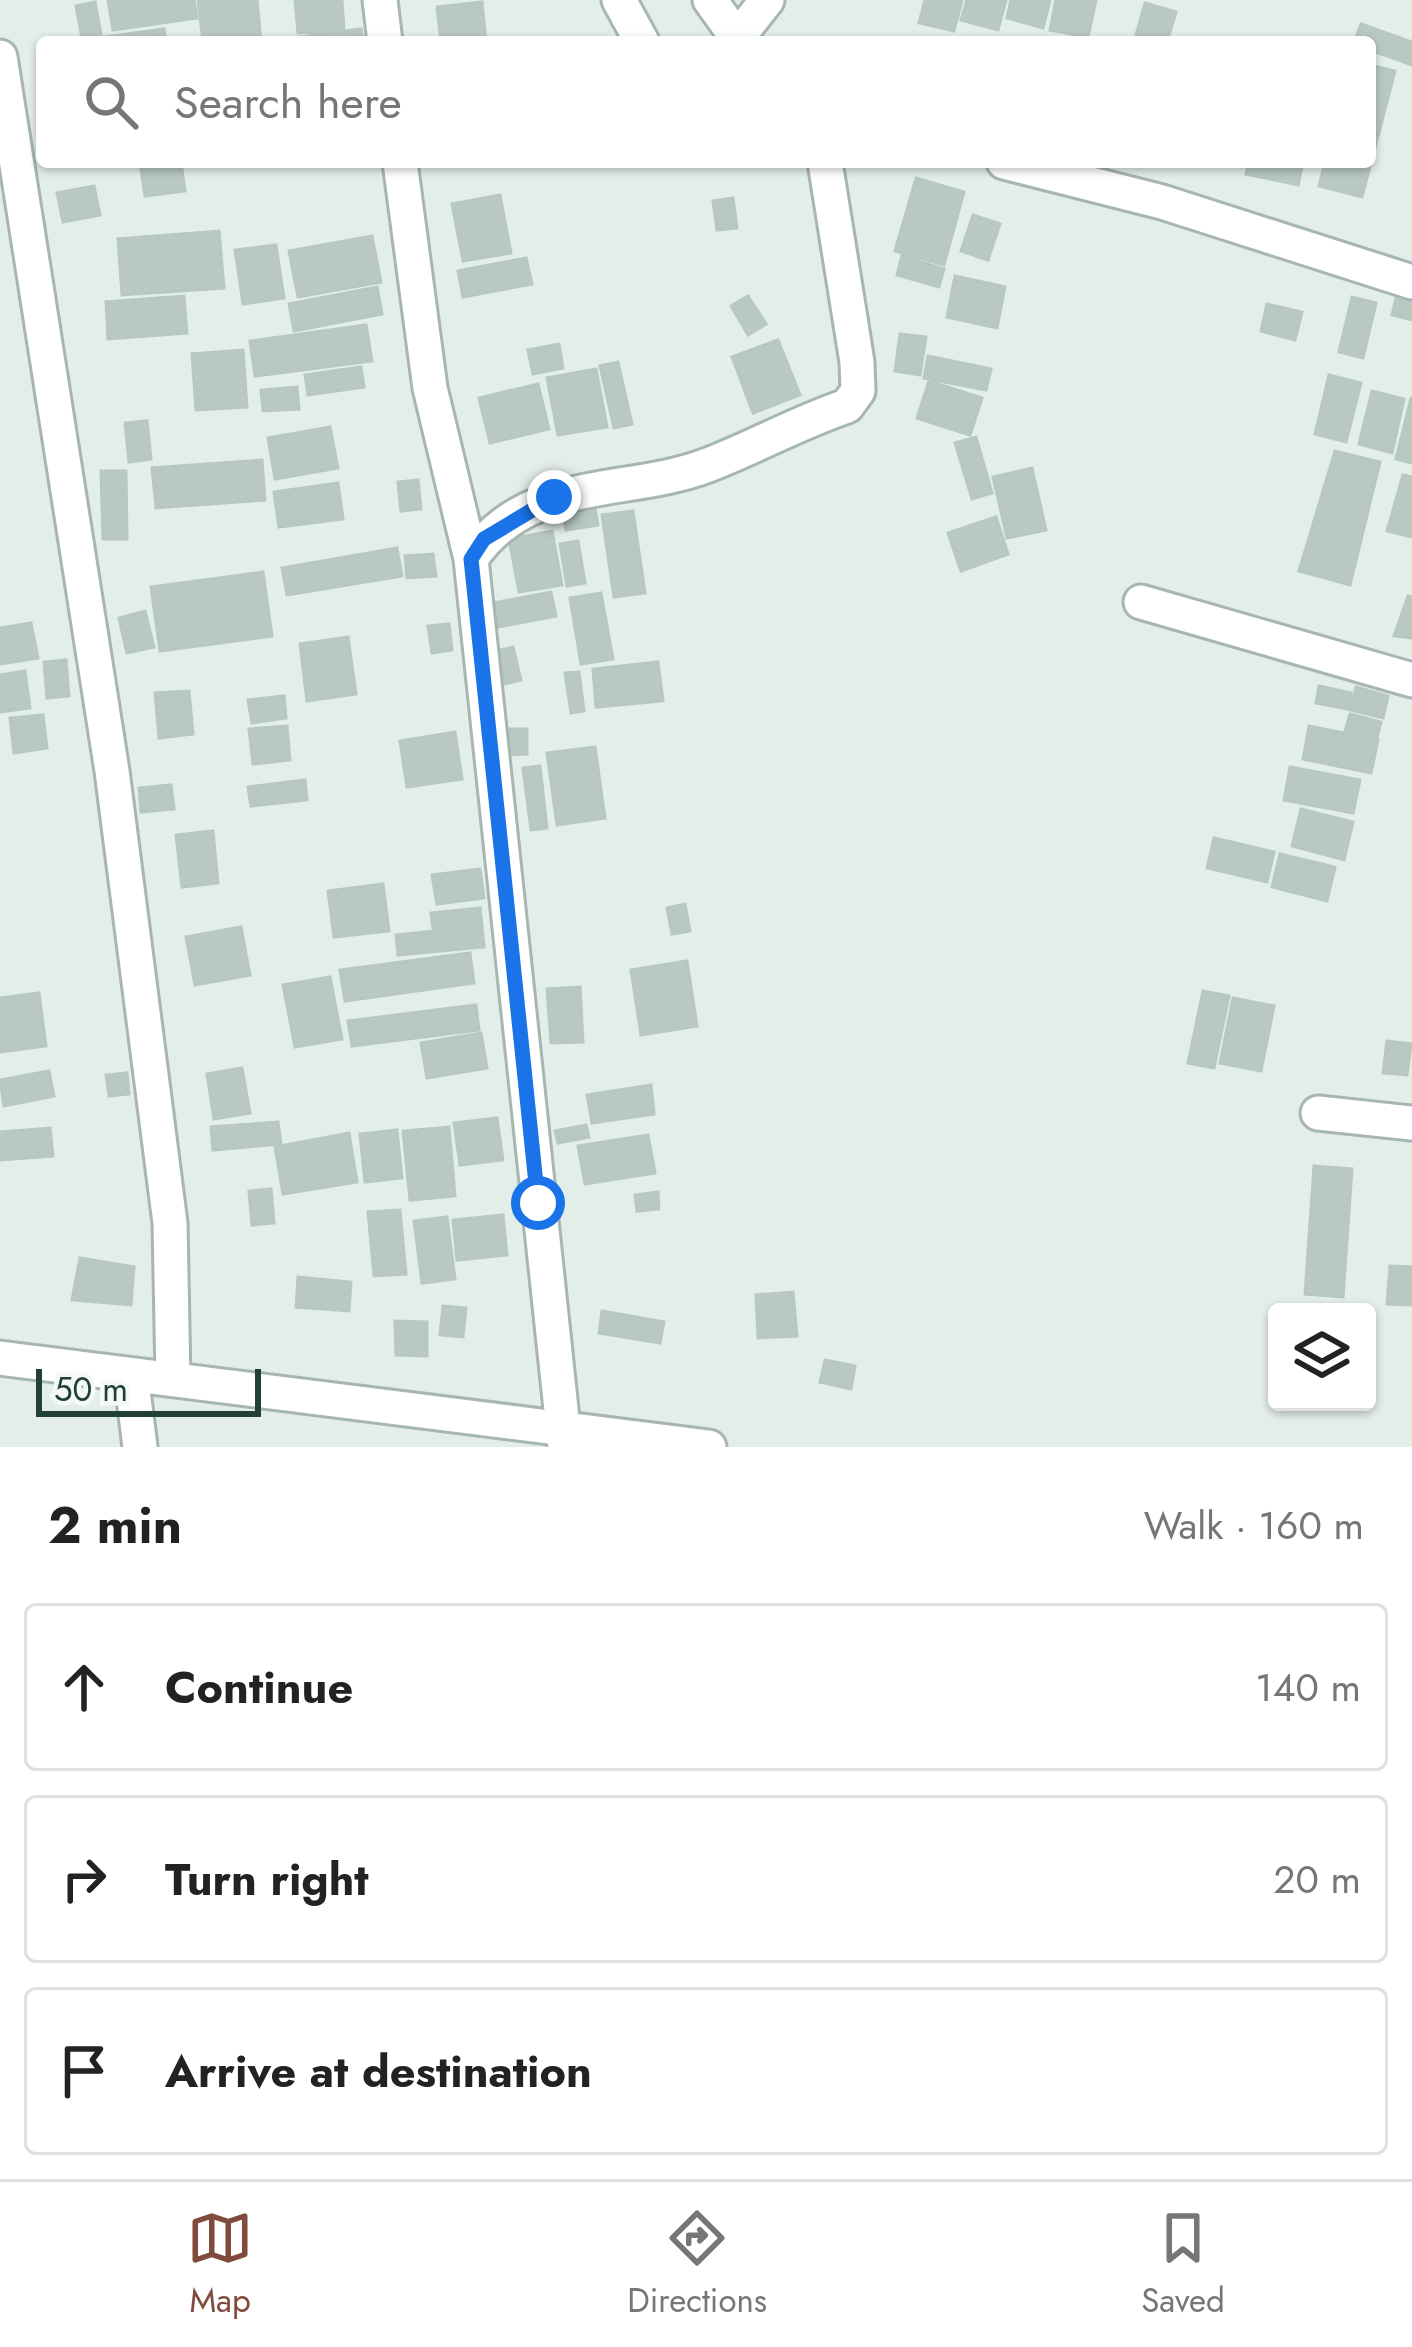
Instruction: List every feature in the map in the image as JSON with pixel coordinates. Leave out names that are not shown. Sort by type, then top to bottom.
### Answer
[{"type":"street","points":[[380,0],[384,36]]},
{"type":"street","points":[[619,0],[639,36]]},
{"type":"street","points":[[710,0],[732,36]]},
{"type":"street","points":[[738,36],[767,0]]},
{"type":"street","points":[[0,58],[112,771],[170,1223],[173,1379]]},
{"type":"street","points":[[401,168],[430,388],[471,559],[565,1437]]},
{"type":"street","points":[[471,559],[484,539],[572,490],[704,467],[847,406],[858,391],[857,362],[826,168]]},
{"type":"street","points":[[1028,168],[1162,202],[1412,282]]},
{"type":"street","points":[[1141,602],[1412,680]]},
{"type":"street","points":[[1318,1113],[1412,1123]]},
{"type":"street","points":[[0,1358],[565,1437],[709,1447]]},
{"type":"street","points":[[131,1375],[140,1447]]},
{"type":"building","points":[[108,0],[194,0],[197,18],[113,30]]},
{"type":"building","points":[[198,0],[257,0],[260,36],[202,36]]},
{"type":"building","points":[[295,0],[342,0],[344,30],[298,33]]},
{"type":"building","points":[[925,0],[962,0],[954,31],[919,23]]},
{"type":"building","points":[[967,0],[1006,0],[998,30],[961,20]]},
{"type":"building","points":[[1011,0],[1050,0],[1043,28],[1007,18]]},
{"type":"building","points":[[1056,0],[1096,0],[1088,36],[1050,30]]},
{"type":"building","points":[[95,2],[101,34],[82,36],[76,6]]},
{"type":"building","points":[[482,2],[485,36],[440,36],[437,7]]},
{"type":"building","points":[[1145,3],[1176,12],[1169,36],[1136,36]]},
{"type":"building","points":[[1361,24],[1412,42],[1412,65],[1376,52],[1376,36],[1356,36]]},
{"type":"building","points":[[164,29],[165,36],[112,36]]},
{"type":"building","points":[[361,29],[362,36],[308,36]]},
{"type":"building","points":[[1376,66],[1395,71],[1376,144]]},
{"type":"building","points":[[141,168],[182,168],[185,191],[145,196]]},
{"type":"building","points":[[1248,168],[1302,168],[1298,185],[1246,174]]},
{"type":"building","points":[[1324,168],[1370,168],[1362,197],[1319,186]]},
{"type":"building","points":[[916,178],[964,192],[944,265],[895,251]]},
{"type":"building","points":[[94,186],[100,215],[63,222],[57,193]]},
{"type":"building","points":[[500,195],[511,253],[463,261],[452,204]]},
{"type":"building","points":[[733,198],[737,228],[717,230],[713,201]]},
{"type":"building","points":[[973,215],[1000,224],[988,260],[961,251]]},
{"type":"building","points":[[219,231],[224,288],[122,295],[118,239]]},
{"type":"building","points":[[372,236],[381,282],[298,297],[289,251]]},
{"type":"building","points":[[276,245],[284,298],[243,304],[235,250]]},
{"type":"building","points":[[902,256],[944,269],[939,287],[897,275]]},
{"type":"building","points":[[526,258],[532,284],[463,297],[458,271]]},
{"type":"building","points":[[955,276],[1005,287],[997,328],[947,317]]},
{"type":"building","points":[[377,287],[382,314],[294,331],[289,304]]},
{"type":"building","points":[[1398,290],[1412,294],[1412,320],[1392,315]]},
{"type":"building","points":[[184,296],[187,333],[108,339],[106,302]]},
{"type":"building","points":[[748,296],[766,324],[748,335],[731,306]]},
{"type":"building","points":[[1352,297],[1376,303],[1363,358],[1339,352]]},
{"type":"building","points":[[1267,304],[1302,312],[1295,340],[1261,331]]},
{"type":"building","points":[[366,325],[372,361],[255,376],[250,341]]},
{"type":"building","points":[[900,334],[926,337],[920,375],[895,371]]},
{"type":"building","points":[[778,340],[800,395],[753,413],[732,357]]},
{"type":"building","points":[[559,344],[563,368],[533,374],[528,350]]},
{"type":"building","points":[[243,350],[247,407],[196,410],[192,354]]},
{"type":"building","points":[[928,356],[991,369],[986,390],[924,378]]},
{"type":"building","points":[[618,362],[632,424],[614,428],[600,366]]},
{"type":"building","points":[[361,367],[364,387],[308,395],[305,375]]},
{"type":"building","points":[[596,369],[607,427],[558,435],[547,378]]},
{"type":"building","points":[[1329,375],[1361,383],[1346,442],[1315,434]]},
{"type":"building","points":[[929,381],[982,398],[970,435],[917,418]]},
{"type":"building","points":[[538,384],[549,429],[490,443],[479,398]]},
{"type":"building","points":[[297,387],[299,409],[263,411],[261,390]]},
{"type":"building","points":[[1372,391],[1404,399],[1392,453],[1359,444]]},
{"type":"building","points":[[1412,398],[1412,463],[1396,459]]},
{"type":"building","points":[[147,421],[151,459],[129,462],[125,423]]},
{"type":"building","points":[[330,427],[338,468],[275,479],[268,438]]},
{"type":"building","points":[[976,437],[992,493],[972,499],[955,443]]},
{"type":"building","points":[[1335,451],[1380,462],[1350,585],[1299,571]]},
{"type":"building","points":[[262,460],[265,500],[156,508],[152,468]]},
{"type":"building","points":[[1032,468],[1046,530],[1007,538],[993,477]]},
{"type":"building","points":[[101,471],[126,471],[127,539],[103,539]]},
{"type":"building","points":[[1403,475],[1412,477],[1412,537],[1387,531]]},
{"type":"building","points":[[418,480],[421,509],[401,511],[398,482]]},
{"type":"building","points":[[338,483],[343,519],[279,527],[274,492]]},
{"type":"building","points":[[593,497],[598,525],[566,530],[561,502]]},
{"type":"building","points":[[633,511],[645,593],[614,597],[602,515]]},
{"type":"building","points":[[996,517],[1008,554],[961,571],[948,533]]},
{"type":"building","points":[[552,531],[562,585],[519,592],[509,539]]},
{"type":"building","points":[[578,541],[585,583],[567,586],[560,544]]},
{"type":"building","points":[[397,548],[402,576],[287,595],[282,568]]},
{"type":"building","points":[[433,554],[436,576],[407,578],[405,556]]},
{"type":"building","points":[[263,572],[272,636],[160,651],[151,587]]},
{"type":"building","points":[[551,592],[556,616],[493,628],[488,604]]},
{"type":"building","points":[[601,593],[613,659],[581,664],[570,598]]},
{"type":"building","points":[[1408,596],[1412,597],[1412,638],[1394,636]]},
{"type":"building","points":[[145,611],[154,647],[127,653],[119,618]]},
{"type":"building","points":[[31,623],[38,658],[0,664],[0,628]]},
{"type":"building","points":[[449,624],[452,650],[432,653],[428,626]]},
{"type":"building","points":[[348,637],[356,694],[307,701],[300,644]]},
{"type":"building","points":[[513,647],[521,680],[505,684],[496,651]]},
{"type":"building","points":[[66,660],[69,696],[47,698],[44,662]]},
{"type":"building","points":[[658,662],[663,701],[596,707],[593,669]]},
{"type":"building","points":[[25,671],[30,708],[0,712],[0,675]]},
{"type":"building","points":[[579,672],[584,711],[571,713],[565,673]]},
{"type":"building","points":[[1319,686],[1351,693],[1348,709],[1316,703]]},
{"type":"building","points":[[1356,687],[1388,696],[1383,718],[1350,710]]},
{"type":"building","points":[[189,691],[193,734],[159,738],[155,693]]},
{"type":"building","points":[[284,696],[286,718],[252,723],[248,700]]},
{"type":"building","points":[[1350,714],[1381,722],[1377,738],[1345,731]]},
{"type":"building","points":[[43,715],[47,748],[14,753],[10,718]]},
{"type":"building","points":[[287,726],[290,760],[253,764],[249,729]]},
{"type":"building","points":[[1309,726],[1378,740],[1371,773],[1303,759]]},
{"type":"building","points":[[507,729],[527,729],[527,754],[508,755]]},
{"type":"building","points":[[455,732],[462,779],[407,787],[400,741]]},
{"type":"building","points":[[595,747],[605,818],[557,825],[547,753]]},
{"type":"building","points":[[540,766],[547,828],[531,830],[523,768]]},
{"type":"building","points":[[1290,767],[1360,780],[1353,813],[1284,800]]},
{"type":"building","points":[[305,780],[307,800],[251,806],[248,787]]},
{"type":"building","points":[[171,785],[174,809],[141,812],[139,788]]},
{"type":"building","points":[[1301,809],[1353,822],[1344,860],[1292,846]]},
{"type":"building","points":[[213,831],[218,883],[182,887],[176,835]]},
{"type":"building","points":[[1214,838],[1274,852],[1267,882],[1207,868]]},
{"type":"building","points":[[1280,854],[1335,867],[1327,901],[1272,887]]},
{"type":"building","points":[[480,869],[484,898],[437,904],[432,875]]},
{"type":"building","points":[[383,884],[389,931],[334,937],[328,891]]},
{"type":"building","points":[[685,904],[690,931],[672,934],[667,908]]},
{"type":"building","points":[[480,908],[482,925],[433,929],[431,913]]},
{"type":"building","points":[[482,926],[484,947],[398,955],[396,935]]},
{"type":"building","points":[[241,927],[250,975],[195,985],[186,937]]},
{"type":"building","points":[[470,953],[474,983],[345,1001],[340,970]]},
{"type":"building","points":[[687,961],[697,1026],[641,1035],[631,970]]},
{"type":"building","points":[[330,977],[342,1039],[295,1047],[283,985]]},
{"type":"building","points":[[580,987],[583,1042],[551,1043],[547,989]]},
{"type":"building","points":[[1203,991],[1229,996],[1214,1068],[1188,1063]]},
{"type":"building","points":[[39,993],[46,1046],[0,1052],[0,998]]},
{"type":"building","points":[[1233,998],[1274,1006],[1261,1071],[1220,1063]]},
{"type":"building","points":[[476,1005],[479,1030],[352,1046],[348,1021]]},
{"type":"building","points":[[481,1033],[487,1068],[427,1078],[421,1043]]},
{"type":"building","points":[[1387,1041],[1411,1044],[1407,1075],[1383,1073]]},
{"type":"building","points":[[242,1068],[250,1113],[214,1119],[207,1074]]},
{"type":"building","points":[[49,1071],[54,1096],[4,1106],[0,1080]]},
{"type":"building","points":[[127,1073],[129,1094],[109,1096],[106,1075]]},
{"type":"building","points":[[651,1085],[654,1114],[592,1123],[587,1095]]},
{"type":"building","points":[[497,1118],[503,1160],[460,1165],[454,1123]]},
{"type":"building","points":[[278,1122],[281,1144],[213,1150],[211,1127]]},
{"type":"building","points":[[586,1125],[589,1137],[558,1143],[555,1131]]},
{"type":"building","points":[[449,1127],[455,1196],[410,1200],[403,1131]]},
{"type":"building","points":[[50,1128],[53,1156],[0,1160],[0,1132]]},
{"type":"building","points":[[397,1130],[402,1178],[365,1182],[360,1134]]},
{"type":"building","points":[[349,1133],[357,1182],[283,1194],[275,1147]]},
{"type":"building","points":[[648,1135],[655,1173],[585,1184],[578,1146]]},
{"type":"building","points":[[1314,1166],[1352,1169],[1343,1297],[1305,1294]]},
{"type":"building","points":[[271,1189],[274,1223],[252,1225],[249,1191]]},
{"type":"building","points":[[658,1192],[659,1209],[637,1211],[635,1195]]},
{"type":"building","points":[[400,1210],[406,1274],[374,1276],[368,1212]]},
{"type":"building","points":[[503,1215],[507,1255],[457,1260],[453,1220]]},
{"type":"building","points":[[447,1217],[455,1279],[422,1283],[414,1221]]},
{"type":"building","points":[[80,1258],[134,1267],[131,1305],[72,1300]]},
{"type":"building","points":[[1390,1266],[1412,1267],[1412,1305],[1387,1304]]},
{"type":"building","points":[[298,1277],[351,1282],[349,1311],[296,1307]]},
{"type":"building","points":[[793,1292],[797,1336],[758,1338],[756,1295]]},
{"type":"building","points":[[443,1306],[466,1308],[463,1337],[440,1335]]},
{"type":"building","points":[[602,1311],[664,1322],[660,1343],[599,1333]]},
{"type":"building","points":[[395,1321],[427,1322],[427,1356],[396,1355]]},
{"type":"building","points":[[825,1360],[855,1366],[851,1389],[820,1382]]},
{"type":"route","points":[[538,1203],[471,559],[484,539],[554,497]]}]
